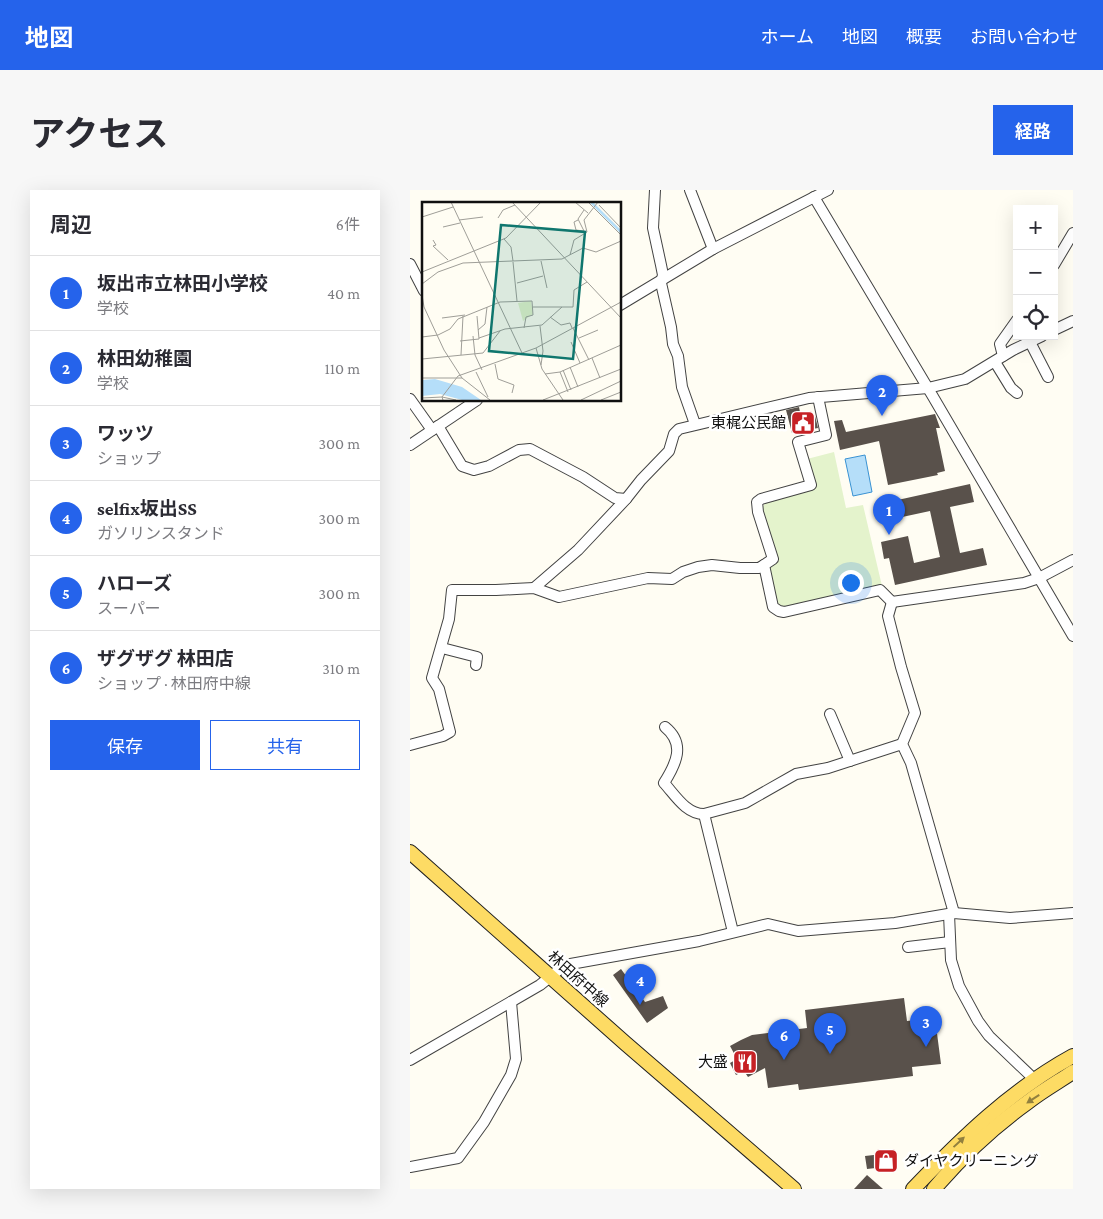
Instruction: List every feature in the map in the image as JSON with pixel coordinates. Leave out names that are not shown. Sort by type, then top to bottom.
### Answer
[{"type":"main road","name":"林田府中線","points":[[410,852],[633,1050],[794,1189]]},
{"type":"main road","points":[[913,1189],[982,1120],[1034,1079],[1073,1056]]},
{"type":"main road","points":[[934,1189],[953,1166],[989,1132],[1028,1101],[1073,1072]]},
{"type":"street","points":[[655,190],[653,228],[662,265],[661,284],[673,344],[678,356],[682,387],[695,424]]},
{"type":"street","points":[[690,190],[713,249]]},
{"type":"street","points":[[621,304],[713,249],[828,190]]},
{"type":"street","points":[[814,197],[1073,636]]},
{"type":"street","points":[[1058,258],[1073,233]]},
{"type":"street","points":[[410,264],[422,288]]},
{"type":"street","points":[[1058,328],[1073,321]]},
{"type":"street","points":[[1013,326],[1000,344],[999,359],[1011,388],[1017,393]]},
{"type":"street","points":[[534,588],[578,550],[626,499],[641,480],[669,451],[674,434],[680,429],[809,398],[928,388],[965,379],[1034,340]]},
{"type":"street","points":[[1030,342],[1048,377]]},
{"type":"street","points":[[410,745],[443,736],[450,732],[440,689],[432,678],[449,619],[452,590],[534,588],[559,597],[648,578],[672,580],[683,572],[698,566],[759,568],[773,559],[758,512],[757,502],[761,499],[810,485],[798,442],[826,435],[818,397]]},
{"type":"street","points":[[410,400],[435,428],[462,466],[474,470],[490,466],[519,450],[530,449],[583,477],[615,498],[626,499]]},
{"type":"street","points":[[410,445],[476,401]]},
{"type":"street","points":[[892,602],[1024,583],[1039,578],[1073,560]]},
{"type":"street","points":[[764,565],[773,607],[779,611],[784,612],[880,590],[892,602]]},
{"type":"street","points":[[892,602],[888,616],[900,667],[916,712],[902,744],[910,763],[951,914],[951,960],[960,986],[989,1036],[1034,1079]]},
{"type":"street","points":[[442,648],[477,657],[476,665]]},
{"type":"street","points":[[830,714],[850,761]]},
{"type":"street","points":[[665,727],[673,734],[678,743],[675,762],[664,783],[690,811],[697,814],[704,814],[745,803],[796,774],[828,768],[902,744]]},
{"type":"street","points":[[704,814],[734,932]]},
{"type":"street","points":[[410,1060],[540,985],[565,965],[699,941],[768,924],[798,931],[895,923],[951,914],[1010,918],[1073,913]]},
{"type":"street","points":[[908,947],[950,942]]},
{"type":"street","points":[[410,1168],[458,1158],[484,1122],[511,1075],[516,1059],[510,1002]]},
{"type":"green space","points":[[834,452],[846,508],[863,505],[882,586],[782,609],[776,605],[767,567],[776,559],[760,511],[766,502],[816,488],[807,459]]},
{"type":"water","points":[[865,455],[872,492],[853,496],[845,459]]},
{"type":"building","name":"東梶公民館","points":[[799,407],[801,417],[815,416],[818,428],[792,433],[786,410]]},
{"type":"building","points":[[935,414],[940,428],[936,428],[945,471],[937,473],[938,475],[888,485],[879,441],[840,450],[834,421],[842,420],[846,432]]},
{"type":"building","points":[[970,484],[974,502],[950,507],[960,553],[983,548],[987,565],[895,585],[889,558],[884,559],[881,542],[908,536],[914,563],[940,557],[930,511],[879,522],[875,505]]},
{"type":"building","points":[[621,969],[645,1002],[663,996],[668,1008],[647,1023],[613,975]]},
{"type":"building","points":[[904,998],[907,1021],[935,1018],[941,1064],[912,1067],[913,1076],[799,1090],[798,1084],[768,1088],[765,1068],[748,1077],[744,1071],[736,1075],[730,1063],[737,1059],[730,1046],[752,1035],[807,1028],[805,1010]]},
{"type":"building","points":[[891,1153],[893,1166],[867,1169],[865,1156]]},
{"type":"building","points":[[867,1175],[883,1189],[854,1189]]},
{"type":"place","name":"林田幼稚園","points":[[882,416]]},
{"type":"place","name":"東梶公民館","points":[[803,423]]},
{"type":"place","name":"坂出市立林田小学校","points":[[889,535]]},
{"type":"place","name":"selfix坂出SS","points":[[640,1005]]},
{"type":"place","name":"ワッツ","points":[[926,1047]]},
{"type":"place","name":"ハローズ","points":[[830,1054]]},
{"type":"place","name":"ザグザグ 林田店","points":[[784,1060]]},
{"type":"place","name":"大盛","points":[[745,1062]]},
{"type":"place","name":"ダイヤクリーニング","points":[[886,1161]]}]
